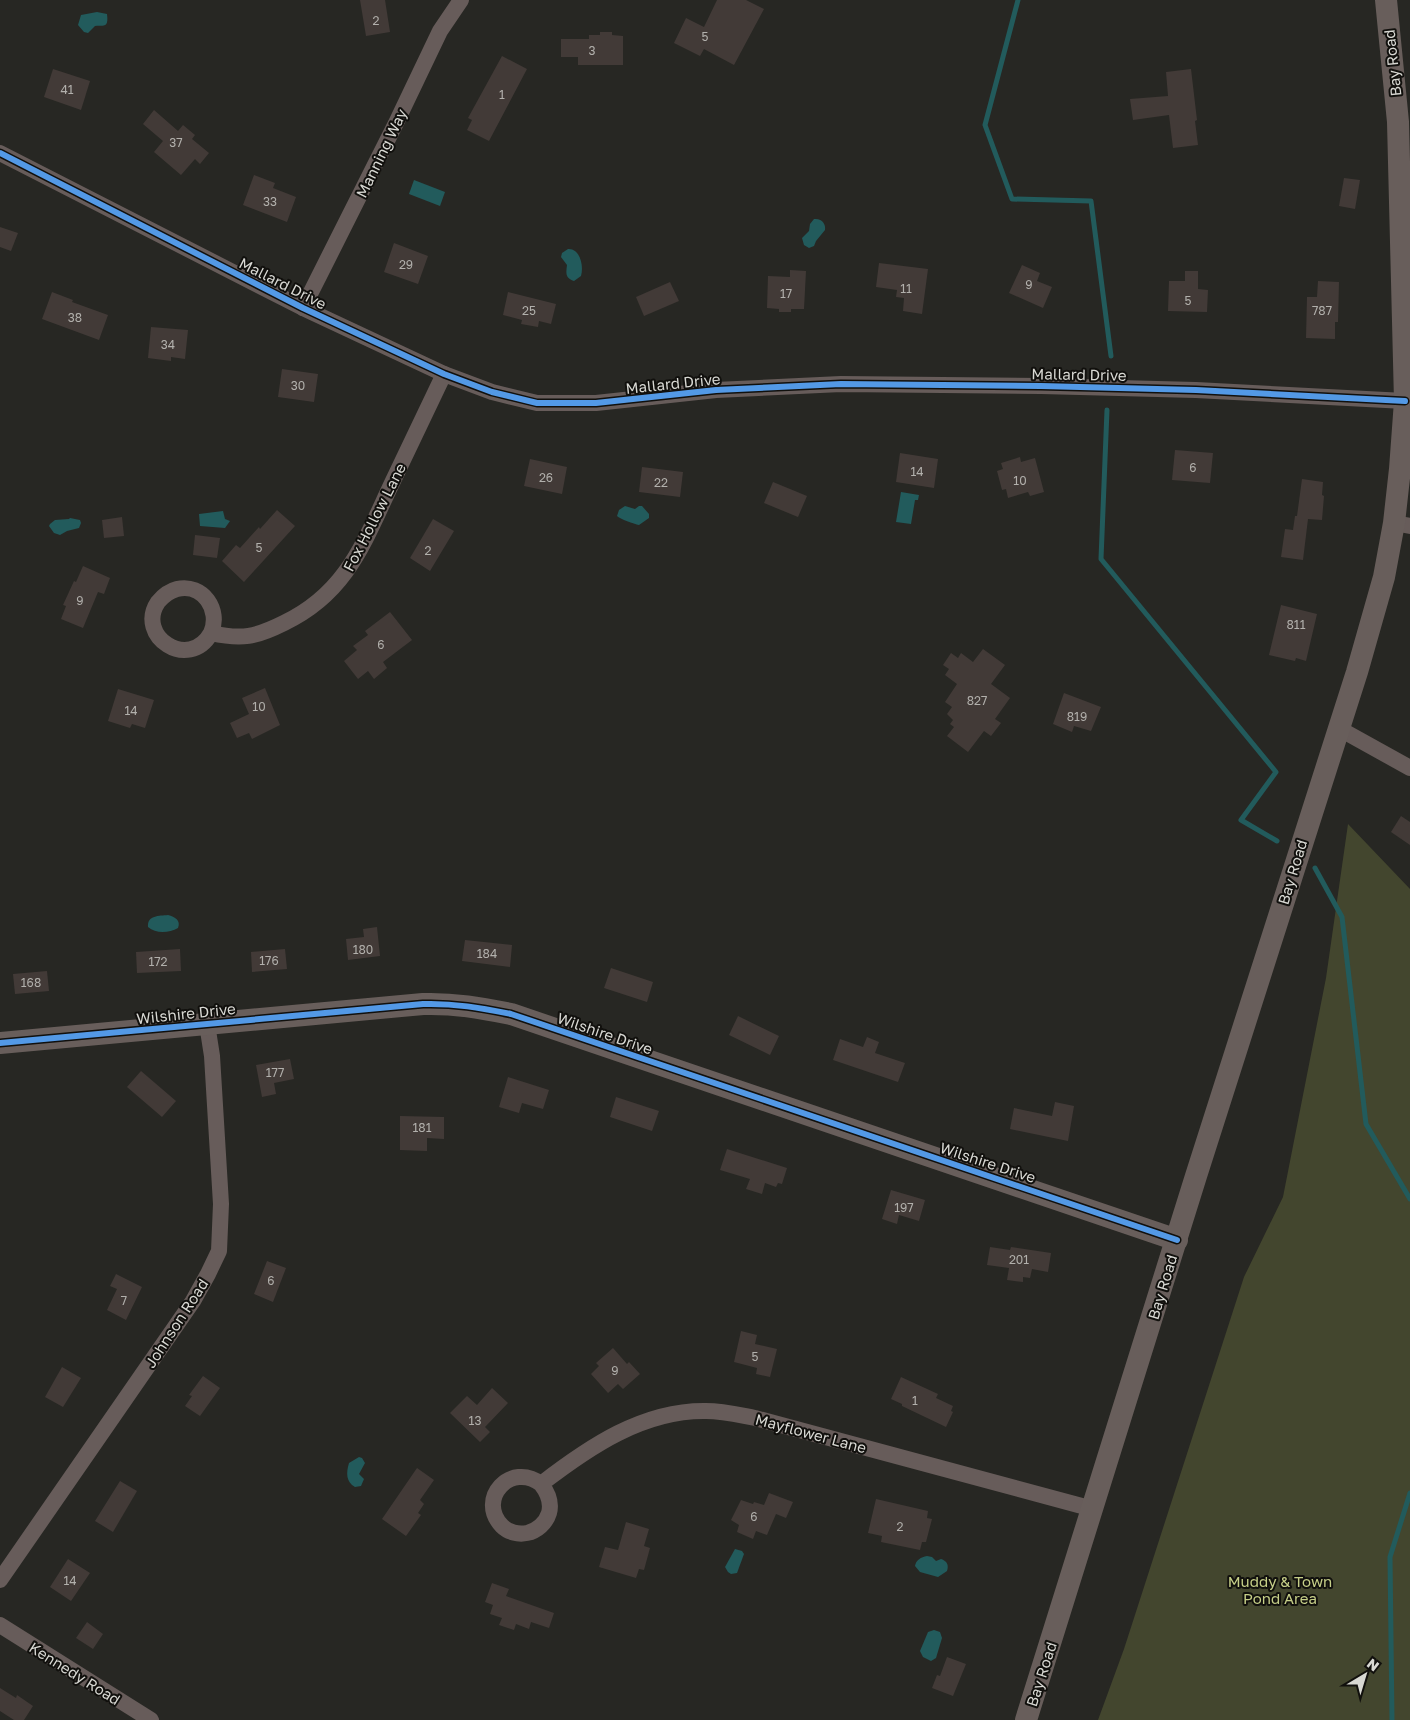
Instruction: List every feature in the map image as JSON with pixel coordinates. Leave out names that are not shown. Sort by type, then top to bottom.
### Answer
[{"type":"main road","name":"Bay Road","points":[[1026,1720],[1402,524],[1400,469],[1404,401],[1398,122],[1386,0]]},
{"type":"main road","name":"Wilshire Drive","points":[[0,1043],[438,1003],[471,1005],[511,1014],[1177,1240]]},
{"type":"street","name":"Manning Way","points":[[303,308],[393,130],[440,30],[461,0]]},
{"type":"street","name":"Mallard Drive","points":[[0,153],[303,308],[444,374],[492,392],[537,403],[596,403],[716,390],[841,384],[1187,390],[1404,401]]},
{"type":"street","name":"Fox Hollow Lane","points":[[211,633],[242,637],[272,629],[306,611],[320,601],[344,576],[366,539],[444,374]]},
{"type":"street","points":[[1338,728],[1410,768]]},
{"type":"street","name":"Johnson Road","points":[[0,1580],[193,1301],[219,1251],[221,1204],[212,1056],[208,1024]]},
{"type":"street","name":"Mayflower Lane","points":[[541,1484],[574,1459],[622,1431],[662,1416],[706,1411],[756,1418],[1093,1509]]},
{"type":"street","name":"Kennedy Road","points":[[0,1625],[150,1720]]},
{"type":"green space","name":"Muddy & Town Pond Area","points":[[1348,824],[1410,889],[1410,1720],[1098,1720],[1124,1649],[1244,1277],[1283,1197],[1326,978]]},
{"type":"water","points":[[97,12],[107,14],[106,24],[95,26],[88,33],[84,32],[78,25],[81,15]]},
{"type":"water","points":[[414,180],[445,192],[440,206],[409,194]]},
{"type":"water","points":[[814,219],[819,219],[823,222],[825,230],[814,246],[809,248],[804,245],[802,238],[809,231],[810,224]]},
{"type":"water","points":[[568,249],[576,251],[582,267],[581,276],[574,281],[568,277],[566,273],[567,265],[561,257],[562,253]]},
{"type":"water","points":[[901,492],[919,495],[918,500],[915,500],[911,524],[896,522]]},
{"type":"water","points":[[625,506],[635,509],[642,506],[649,514],[649,518],[639,525],[621,519],[617,516],[619,510]]},
{"type":"water","points":[[223,511],[225,519],[230,521],[225,528],[200,526],[199,514]]},
{"type":"water","points":[[70,518],[80,520],[79,528],[60,535],[54,533],[49,526],[55,520]]},
{"type":"water","points":[[168,915],[177,919],[179,923],[178,928],[163,932],[155,931],[148,927],[149,920],[152,918]]},
{"type":"water","points":[[359,1457],[365,1463],[359,1474],[364,1479],[361,1486],[355,1487],[348,1480],[347,1470],[349,1463]]},
{"type":"water","points":[[735,1549],[742,1551],[744,1554],[737,1573],[731,1574],[725,1567]]},
{"type":"water","points":[[927,1556],[932,1557],[936,1561],[941,1559],[945,1561],[948,1565],[947,1571],[938,1577],[920,1572],[915,1566],[916,1562]]},
{"type":"water","points":[[934,1630],[940,1632],[942,1638],[936,1658],[931,1661],[923,1657],[920,1651],[928,1632]]},
{"type":"building","points":[[360,0],[385,0],[390,32],[366,36]]},
{"type":"building","points":[[717,0],[746,0],[764,9],[734,65],[704,49],[700,56],[674,43],[686,18],[704,27]]},
{"type":"building","points":[[600,32],[612,32],[612,35],[623,36],[623,65],[578,65],[578,57],[561,57],[561,39],[589,39],[589,35],[600,35]]},
{"type":"building","points":[[502,56],[527,69],[489,141],[467,130],[472,120],[468,118]]},
{"type":"building","points":[[53,69],[90,81],[81,110],[44,97]]},
{"type":"building","points":[[1191,69],[1198,145],[1173,148],[1169,115],[1133,120],[1130,99],[1168,96],[1166,72]]},
{"type":"building","points":[[154,110],[178,131],[183,125],[195,135],[192,139],[209,153],[200,164],[195,159],[181,175],[154,152],[163,141],[143,124]]},
{"type":"building","points":[[254,175],[275,183],[273,188],[296,197],[287,222],[243,205]]},
{"type":"building","points":[[1344,178],[1360,180],[1355,209],[1339,206]]},
{"type":"building","points":[[0,227],[18,233],[11,251],[0,247]]},
{"type":"building","points":[[394,243],[428,256],[418,284],[384,272]]},
{"type":"building","points":[[879,263],[928,269],[922,314],[903,311],[904,298],[896,297],[897,290],[876,287]]},
{"type":"building","points":[[1022,265],[1040,273],[1037,281],[1052,287],[1043,308],[1009,293]]},
{"type":"building","points":[[790,270],[806,271],[804,309],[791,309],[791,312],[779,312],[779,309],[767,308],[768,276],[790,277]]},
{"type":"building","points":[[1185,271],[1198,271],[1198,289],[1208,290],[1207,312],[1168,311],[1169,281],[1185,281]]},
{"type":"building","points":[[1318,281],[1339,282],[1338,322],[1335,322],[1335,339],[1306,338],[1307,297],[1317,297]]},
{"type":"building","points":[[670,282],[679,301],[644,316],[636,297]]},
{"type":"building","points":[[52,292],[73,300],[72,302],[108,315],[99,340],[42,319]]},
{"type":"building","points":[[508,292],[556,304],[551,324],[539,321],[538,327],[521,324],[522,320],[503,315]]},
{"type":"building","points":[[151,327],[188,330],[185,359],[171,357],[171,361],[148,358]]},
{"type":"building","points":[[282,369],[318,374],[314,402],[278,397]]},
{"type":"building","points":[[1175,450],[1213,453],[1210,483],[1172,480]]},
{"type":"building","points":[[900,453],[938,459],[934,488],[896,482]]},
{"type":"building","points":[[1020,457],[1021,462],[1035,458],[1044,492],[1030,496],[1028,492],[1008,498],[1006,489],[1002,490],[997,471],[1003,469],[1001,463]]},
{"type":"building","points":[[530,459],[567,467],[562,494],[524,486]]},
{"type":"building","points":[[642,467],[683,472],[680,497],[639,492]]},
{"type":"building","points":[[1302,479],[1323,482],[1322,495],[1324,496],[1322,520],[1308,519],[1303,560],[1281,557],[1285,529],[1293,530],[1295,516],[1297,516]]},
{"type":"building","points":[[773,482],[807,496],[798,517],[764,503]]},
{"type":"building","points":[[277,510],[295,526],[244,582],[222,561],[236,545],[240,548]]},
{"type":"building","points":[[122,517],[124,536],[104,538],[102,520]]},
{"type":"building","points":[[433,519],[454,531],[430,571],[410,558]]},
{"type":"building","points":[[195,535],[220,538],[217,558],[193,555]]},
{"type":"building","points":[[83,566],[110,578],[104,594],[98,592],[83,628],[61,619],[66,606],[63,605]]},
{"type":"building","points":[[1281,605],[1317,614],[1306,661],[1296,658],[1295,661],[1269,655]]},
{"type":"building","points":[[390,612],[412,640],[383,662],[387,668],[374,679],[368,671],[358,679],[344,661],[357,650],[353,646],[368,635],[365,631]]},
{"type":"building","points":[[983,649],[1005,665],[991,684],[1010,698],[995,719],[1001,723],[991,736],[984,731],[968,752],[947,736],[954,727],[950,724],[953,720],[947,714],[952,707],[945,702],[957,684],[945,675],[949,669],[943,665],[951,653],[958,658],[961,653],[973,662]]},
{"type":"building","points":[[265,688],[280,725],[252,739],[249,733],[237,738],[230,723],[249,714],[242,698]]},
{"type":"building","points":[[118,689],[154,700],[145,728],[132,724],[130,728],[108,721]]},
{"type":"building","points":[[1064,693],[1101,707],[1091,731],[1074,726],[1072,732],[1053,724]]},
{"type":"building","points":[[1401,816],[1410,822],[1410,845],[1391,832]]},
{"type":"building","points":[[377,927],[380,956],[348,960],[346,939],[364,937],[363,929]]},
{"type":"building","points":[[465,940],[512,945],[510,967],[462,961]]},
{"type":"building","points":[[180,949],[181,971],[137,973],[136,952]]},
{"type":"building","points":[[285,949],[287,969],[252,972],[251,952]]},
{"type":"building","points":[[611,968],[653,982],[647,1002],[604,988]]},
{"type":"building","points":[[47,971],[49,991],[15,994],[13,974]]},
{"type":"building","points":[[738,1016],[779,1036],[770,1055],[729,1035]]},
{"type":"building","points":[[867,1037],[879,1042],[875,1053],[905,1063],[898,1082],[833,1060],[840,1039],[863,1047]]},
{"type":"building","points":[[290,1059],[294,1079],[274,1083],[276,1094],[262,1097],[256,1065]]},
{"type":"building","points":[[141,1071],[176,1101],[162,1117],[127,1087]]},
{"type":"building","points":[[508,1077],[549,1090],[543,1109],[522,1103],[519,1113],[499,1107]]},
{"type":"building","points":[[616,1097],[659,1111],[652,1131],[610,1117]]},
{"type":"building","points":[[1055,1102],[1074,1106],[1068,1141],[1010,1129],[1014,1108],[1052,1116]]},
{"type":"building","points":[[400,1116],[444,1117],[444,1139],[427,1138],[427,1151],[400,1150]]},
{"type":"building","points":[[727,1149],[787,1168],[782,1184],[778,1183],[776,1187],[765,1183],[762,1194],[746,1189],[750,1179],[720,1170]]},
{"type":"building","points":[[891,1190],[925,1200],[919,1221],[899,1215],[897,1224],[882,1219]]},
{"type":"building","points":[[990,1247],[1010,1250],[1011,1247],[1051,1253],[1048,1272],[1032,1269],[1030,1278],[1023,1277],[1023,1282],[1007,1280],[1009,1268],[987,1265]]},
{"type":"building","points":[[267,1261],[286,1268],[273,1302],[254,1294]]},
{"type":"building","points":[[116,1274],[142,1287],[126,1320],[107,1310],[117,1289],[110,1286]]},
{"type":"building","points":[[741,1331],[757,1335],[755,1344],[777,1349],[770,1377],[756,1374],[757,1368],[734,1362]]},
{"type":"building","points":[[613,1348],[627,1364],[629,1362],[640,1374],[623,1389],[618,1384],[608,1393],[591,1374],[599,1366],[596,1363]]},
{"type":"building","points":[[62,1367],[81,1378],[63,1407],[45,1397]]},
{"type":"building","points":[[203,1376],[220,1388],[200,1416],[185,1406],[192,1396],[189,1395]]},
{"type":"building","points":[[901,1377],[938,1394],[936,1398],[953,1406],[951,1411],[953,1412],[946,1427],[891,1399]]},
{"type":"building","points":[[492,1388],[508,1403],[485,1427],[490,1432],[480,1442],[450,1413],[467,1396],[477,1405]]},
{"type":"building","points":[[417,1468],[434,1480],[420,1500],[424,1504],[418,1513],[421,1515],[406,1536],[382,1519]]},
{"type":"building","points":[[120,1481],[137,1491],[113,1532],[95,1521]]},
{"type":"building","points":[[769,1493],[793,1502],[786,1518],[776,1514],[767,1535],[756,1531],[753,1539],[737,1532],[739,1525],[731,1520],[741,1500],[764,1505]]},
{"type":"building","points":[[876,1499],[928,1511],[927,1518],[932,1519],[926,1542],[922,1542],[920,1550],[881,1542],[882,1536],[868,1533]]},
{"type":"building","points":[[626,1522],[649,1529],[644,1546],[650,1548],[644,1570],[639,1569],[636,1578],[599,1567],[605,1547],[618,1550]]},
{"type":"building","points":[[68,1559],[90,1573],[71,1601],[50,1587]]},
{"type":"building","points":[[492,1583],[509,1589],[506,1596],[554,1613],[549,1628],[531,1622],[529,1629],[516,1624],[514,1630],[499,1625],[502,1618],[490,1614],[493,1605],[485,1602]]},
{"type":"building","points":[[87,1622],[103,1634],[93,1649],[76,1638]]},
{"type":"building","points":[[947,1657],[966,1664],[953,1696],[932,1688],[937,1675],[940,1676]]},
{"type":"building","points":[[0,1688],[16,1698],[17,1695],[33,1706],[24,1720],[14,1720],[0,1711]]},
{"type":"waterway","points":[[1018,0],[985,125],[1012,199],[1091,201],[1111,356]]},
{"type":"waterway","points":[[1107,410],[1101,559],[1276,772],[1241,820],[1277,841]]},
{"type":"waterway","points":[[1315,868],[1342,917],[1366,1124],[1410,1199]]},
{"type":"waterway","points":[[1392,1720],[1390,1557],[1410,1493]]},
{"type":"cycle path","points":[[0,153],[303,308],[444,374],[492,392],[537,403],[596,403],[716,390],[841,384],[1196,390],[1405,401]]},
{"type":"cycle path","points":[[0,1043],[423,1004],[446,1004],[478,1008],[511,1014],[1177,1240]]}]
